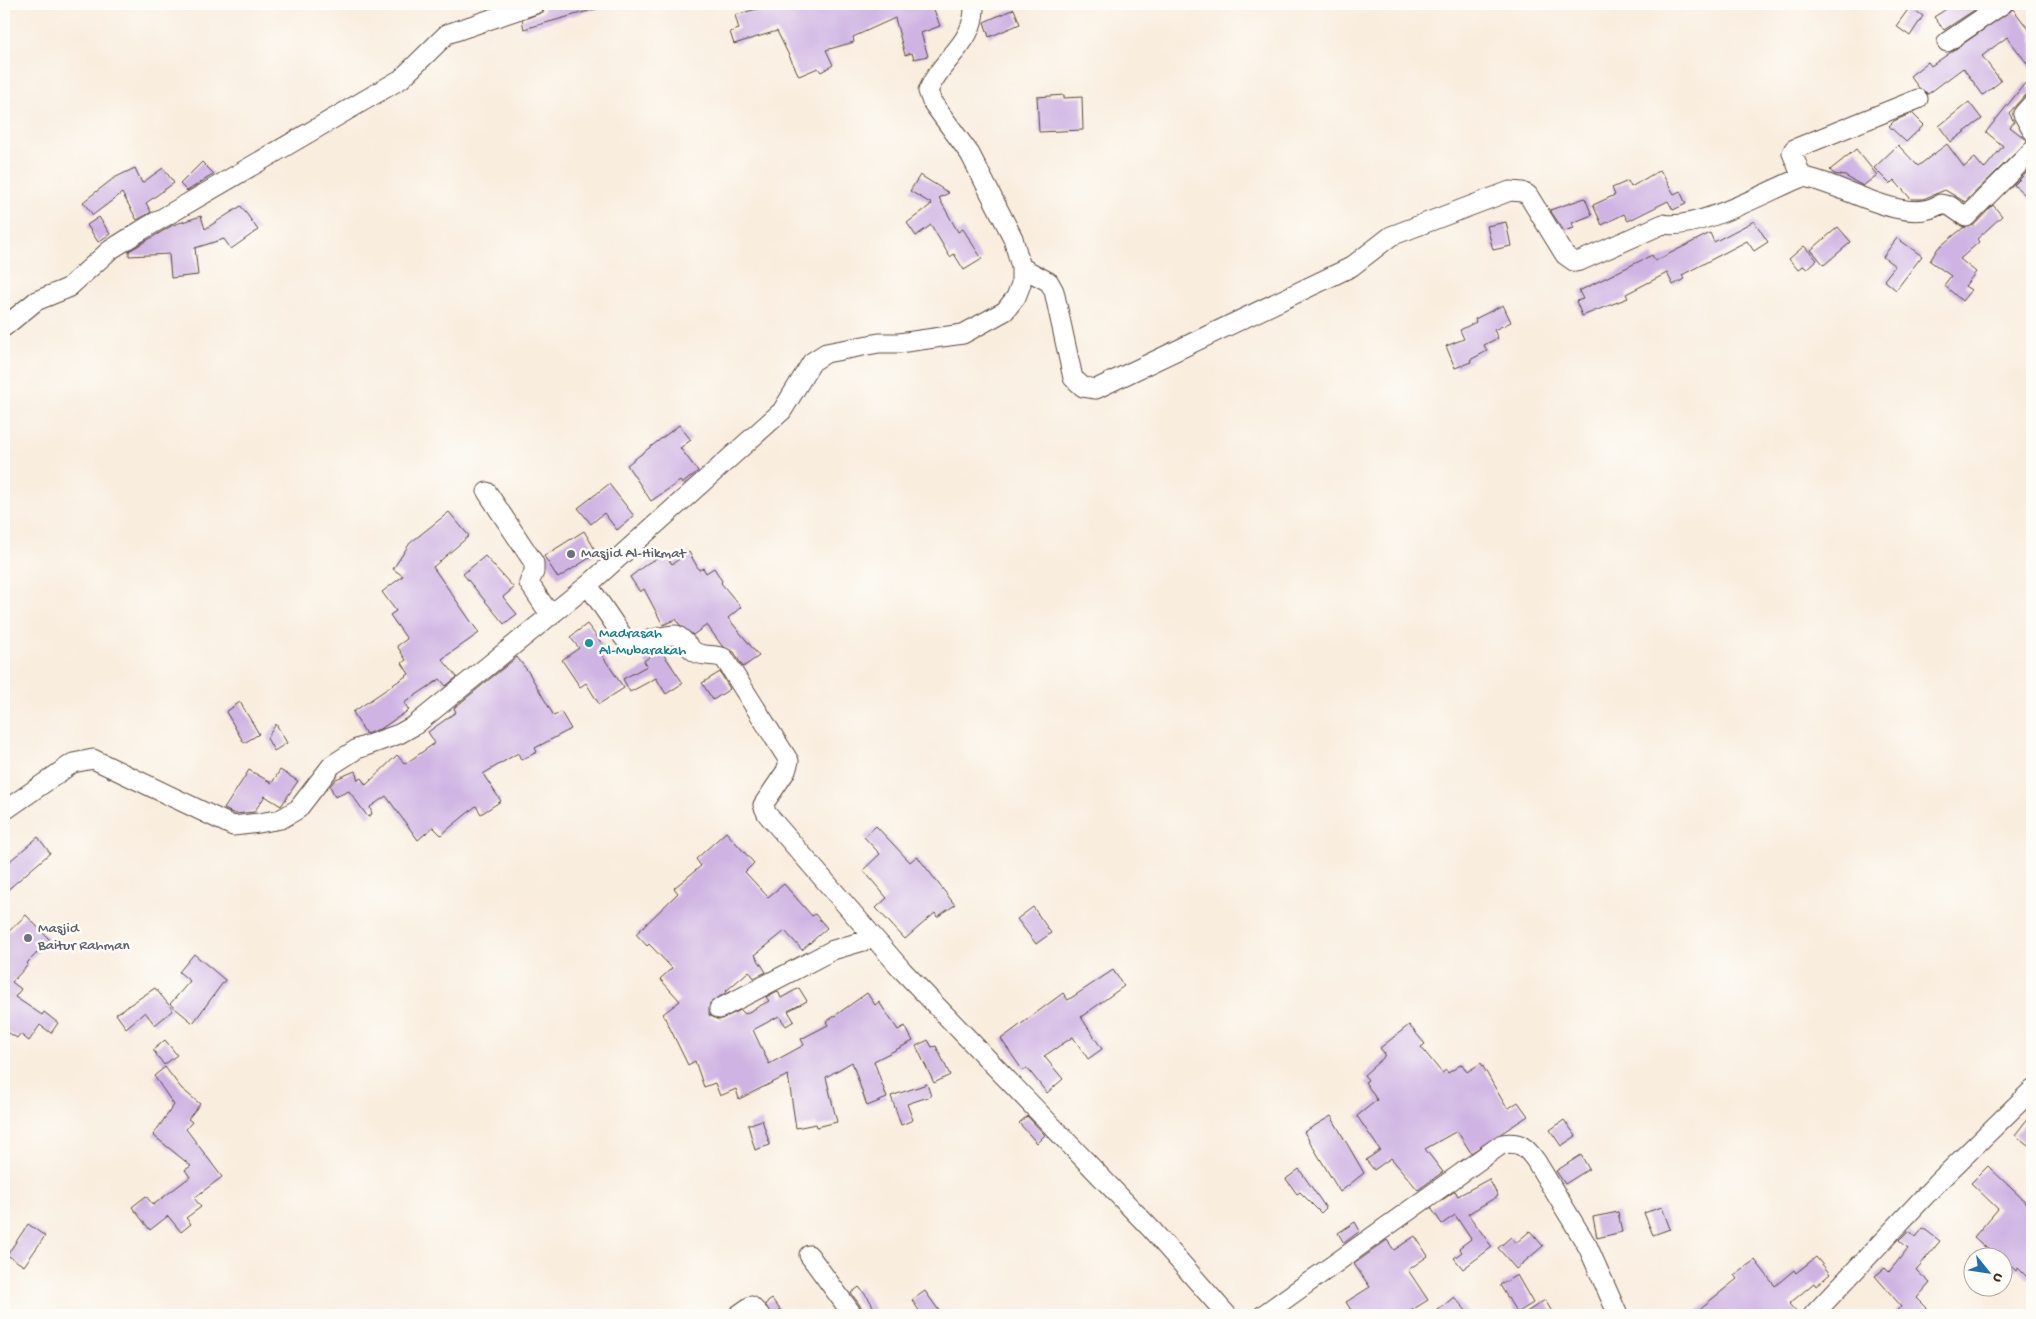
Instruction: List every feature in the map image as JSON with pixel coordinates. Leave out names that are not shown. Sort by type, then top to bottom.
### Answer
[{"type":"street","points":[[4,327],[36,301],[72,285],[118,245],[401,79],[447,34],[535,4]]},
{"type":"street","points":[[4,811],[73,763],[93,760],[233,826],[281,819],[298,808],[332,765],[357,748],[399,734],[415,725],[588,585],[782,411],[812,362],[826,353],[879,342],[899,343],[963,334],[1005,311],[1016,297],[1021,284],[1021,268],[1013,238],[970,154],[932,102],[928,91],[938,70],[971,30],[974,4]]},
{"type":"street","points":[[1947,42],[2003,4]]},
{"type":"street","points":[[1802,177],[1792,152],[1794,149],[1918,99]]},
{"type":"street","points":[[2032,104],[2023,114],[2032,130]]},
{"type":"street","points":[[1021,268],[1048,282],[1054,290],[1074,378],[1083,387],[1096,389],[1351,268],[1391,236],[1510,191],[1522,192],[1528,195],[1565,255],[1575,262],[1587,259],[1663,224],[1676,227],[1732,208],[1802,177],[1818,179],[1847,192],[1897,208],[1915,211],[1931,210],[1940,204],[1950,206],[1966,217],[2032,151]]},
{"type":"street","points":[[487,492],[534,563],[534,572],[529,584],[551,616]]},
{"type":"street","points":[[588,585],[624,638],[629,641],[635,642],[676,635],[695,652],[724,658],[789,762],[786,771],[765,801],[763,808],[874,938],[1152,1230],[1227,1315]]},
{"type":"street","points":[[719,1009],[833,950],[874,938]]},
{"type":"street","points":[[1813,1315],[1939,1181],[2032,1090]]},
{"type":"street","points":[[1263,1315],[1308,1285],[1378,1231],[1473,1164],[1502,1144],[1511,1143],[1526,1148],[1536,1161],[1588,1247],[1618,1315]]},
{"type":"street","points":[[809,1255],[853,1315]]},
{"type":"street","points":[[738,1315],[751,1306],[760,1315]]},
{"type":"building","points":[[546,4],[598,4],[599,8],[524,29],[522,20],[543,12]]},
{"type":"building","points":[[763,4],[932,4],[940,26],[921,33],[928,56],[914,59],[912,53],[905,55],[895,18],[853,37],[854,42],[826,50],[833,65],[821,72],[818,68],[799,76],[777,31],[734,44],[730,32],[739,29],[735,15],[764,7]]},
{"type":"building","points":[[1954,4],[1972,4],[1976,9],[1944,30],[1934,17]]},
{"type":"building","points":[[1910,7],[1923,16],[1910,36],[1896,26]]},
{"type":"building","points":[[1014,9],[1020,24],[989,37],[984,22]]},
{"type":"building","points":[[2013,9],[2032,34],[2032,70],[2007,37],[1982,56],[2001,81],[1983,95],[1963,68],[1928,94],[1919,88],[1910,76],[1928,62],[1931,66]]},
{"type":"building","points":[[2026,82],[2032,93],[2024,96],[2009,113],[2014,122],[2010,127],[2028,141],[1965,202],[1945,190],[1923,199],[1911,199],[1894,180],[1890,184],[1874,168],[1898,145],[1918,166],[1947,144],[1964,167],[1975,158],[1984,169],[2003,146],[1986,132]]},
{"type":"building","points":[[1064,95],[1064,98],[1082,97],[1083,130],[1039,132],[1037,97]]},
{"type":"building","points":[[1969,102],[1982,119],[1951,142],[1939,126]]},
{"type":"building","points":[[1912,113],[1924,125],[1906,142],[1889,126],[1894,121]]},
{"type":"building","points":[[1856,149],[1877,175],[1863,186],[1845,176],[1834,174],[1830,170]]},
{"type":"building","points":[[202,162],[214,174],[187,191],[180,184]]},
{"type":"building","points":[[135,168],[142,183],[163,168],[174,183],[146,203],[151,212],[137,220],[122,193],[93,215],[83,202],[114,178]]},
{"type":"building","points":[[1660,170],[1674,194],[1680,191],[1686,204],[1673,210],[1668,201],[1628,221],[1624,214],[1602,225],[1593,205],[1615,195],[1612,188],[1628,181],[1631,187]]},
{"type":"building","points":[[2027,172],[2032,176],[2032,201],[2014,185]]},
{"type":"building","points":[[920,175],[949,193],[939,198],[958,232],[963,229],[982,259],[964,270],[954,254],[950,257],[931,225],[916,236],[907,223],[932,204],[910,191]]},
{"type":"building","points":[[1585,198],[1592,215],[1572,223],[1574,228],[1564,231],[1550,210]]},
{"type":"building","points":[[1993,205],[2002,216],[1977,239],[1979,242],[1960,259],[1976,272],[1965,286],[1971,290],[1962,301],[1944,285],[1951,276],[1930,261],[1938,248],[1963,228],[1974,225]]},
{"type":"building","points":[[241,206],[258,230],[231,249],[224,239],[195,248],[198,275],[171,278],[169,254],[129,256],[129,251],[173,225],[201,216],[205,229]]},
{"type":"building","points":[[99,217],[110,234],[98,242],[87,225]]},
{"type":"building","points":[[1754,221],[1768,242],[1754,251],[1747,241],[1682,275],[1684,279],[1673,285],[1667,273],[1626,294],[1628,298],[1582,316],[1576,301],[1583,299],[1579,291],[1652,255],[1655,261],[1710,233],[1714,242]]},
{"type":"building","points":[[1506,222],[1511,246],[1493,250],[1487,226]]},
{"type":"building","points":[[1838,227],[1851,242],[1824,265],[1811,250]]},
{"type":"building","points":[[1897,238],[1922,256],[1896,290],[1884,280],[1895,266],[1883,257]]},
{"type":"building","points":[[1804,246],[1817,260],[1807,269],[1803,266],[1798,270],[1789,259]]},
{"type":"building","points":[[1503,305],[1511,322],[1494,330],[1498,338],[1484,345],[1487,351],[1470,360],[1471,362],[1455,368],[1446,346],[1464,339],[1460,330],[1476,322],[1475,319]]},
{"type":"building","points":[[679,425],[691,440],[680,448],[698,471],[682,484],[680,481],[651,501],[627,465]]},
{"type":"building","points":[[609,484],[634,516],[617,530],[604,513],[591,524],[578,508]]},
{"type":"building","points":[[449,512],[469,536],[433,567],[479,633],[442,659],[457,677],[446,686],[440,679],[404,703],[409,710],[382,728],[366,734],[353,712],[409,674],[402,663],[406,660],[397,646],[407,639],[390,615],[396,611],[382,592],[403,576],[393,569],[410,543]]},
{"type":"building","name":"Masjid Al-Hikmat","points":[[584,531],[597,553],[558,578],[544,556]]},
{"type":"building","points":[[689,552],[699,570],[703,568],[706,573],[714,568],[722,581],[721,583],[741,607],[728,618],[759,656],[743,667],[734,652],[722,646],[707,625],[693,635],[680,625],[676,619],[663,625],[644,589],[640,592],[630,577],[648,563],[665,555],[672,564]]},
{"type":"building","points":[[485,556],[514,588],[503,597],[517,614],[504,624],[463,574]]},
{"type":"building","points":[[587,624],[607,650],[601,654],[624,688],[599,704],[586,683],[580,687],[562,660],[579,648],[570,637]]},
{"type":"building","points":[[660,649],[683,683],[666,694],[656,678],[630,692],[623,679],[647,666],[644,661]]},
{"type":"building","points":[[517,657],[529,673],[554,716],[561,712],[571,729],[535,748],[537,752],[521,760],[518,753],[483,774],[501,801],[481,814],[476,806],[441,835],[433,827],[418,840],[386,796],[370,807],[372,814],[368,817],[349,791],[335,797],[330,786],[336,779],[355,771],[358,780],[361,778],[366,785],[397,755],[405,764],[435,743],[428,732],[456,712],[454,708]]},
{"type":"building","points":[[720,672],[730,689],[713,700],[702,683]]},
{"type":"building","points":[[240,702],[259,734],[244,743],[226,712]]},
{"type":"building","points":[[276,724],[287,743],[274,751],[267,738]]},
{"type":"building","points":[[249,770],[272,783],[280,770],[298,781],[281,806],[265,796],[254,812],[235,814],[224,809]]},
{"type":"building","points":[[876,826],[910,862],[917,856],[955,905],[937,917],[935,913],[905,939],[876,908],[887,898],[863,870],[880,854],[864,837]]},
{"type":"building","points":[[726,832],[754,863],[745,872],[768,897],[784,884],[812,916],[815,914],[827,928],[802,950],[785,931],[755,955],[766,972],[754,978],[749,971],[727,992],[710,1003],[709,1015],[719,1020],[741,1010],[745,1014],[769,1001],[766,997],[778,991],[781,998],[799,988],[807,1001],[788,1011],[794,1021],[786,1026],[779,1016],[753,1030],[769,1064],[804,1045],[801,1039],[828,1025],[826,1022],[867,993],[875,1005],[879,1002],[898,1030],[905,1026],[913,1041],[874,1061],[887,1098],[867,1106],[852,1062],[826,1077],[837,1122],[817,1127],[816,1124],[796,1128],[788,1075],[739,1099],[736,1089],[720,1096],[715,1083],[704,1087],[695,1061],[688,1065],[663,1014],[680,1001],[660,979],[672,968],[649,944],[647,946],[636,934],[678,893],[674,888],[701,866],[696,859]]},
{"type":"building","points":[[38,837],[50,853],[4,893],[4,866]]},
{"type":"building","points":[[1033,907],[1051,933],[1036,944],[1017,919]]},
{"type":"building","points":[[26,915],[50,940],[27,963],[28,965],[12,982],[21,989],[15,997],[42,1015],[44,1012],[58,1023],[51,1033],[40,1025],[29,1041],[20,1034],[17,1038],[4,1030],[4,936]]},
{"type":"building","points":[[194,954],[225,980],[193,1023],[170,1004],[190,981],[179,972]]},
{"type":"building","points":[[1113,970],[1124,986],[1081,1017],[1102,1049],[1088,1059],[1073,1037],[1044,1056],[1063,1079],[1047,1093],[1027,1068],[1023,1071],[1001,1039],[1063,993],[1068,1000]]},
{"type":"building","points":[[155,988],[173,1010],[155,1025],[145,1012],[126,1028],[116,1014]]},
{"type":"building","points":[[1409,1025],[1425,1044],[1421,1047],[1442,1073],[1446,1070],[1448,1073],[1462,1064],[1467,1072],[1481,1063],[1505,1105],[1509,1108],[1518,1102],[1528,1116],[1471,1153],[1457,1131],[1425,1149],[1443,1172],[1418,1190],[1391,1158],[1374,1170],[1366,1160],[1380,1150],[1357,1116],[1377,1100],[1365,1082],[1368,1080],[1364,1075],[1383,1058],[1385,1054],[1380,1048]]},
{"type":"building","points":[[165,1040],[177,1055],[164,1065],[153,1050]]},
{"type":"building","points":[[928,1040],[932,1047],[936,1046],[950,1075],[934,1083],[916,1046]]},
{"type":"building","points":[[165,1067],[181,1088],[200,1104],[188,1119],[192,1122],[186,1129],[222,1177],[194,1198],[201,1207],[186,1218],[191,1224],[181,1232],[168,1216],[150,1230],[132,1207],[146,1196],[153,1205],[190,1177],[185,1170],[191,1166],[153,1135],[174,1105],[154,1076]]},
{"type":"building","points":[[927,1084],[931,1096],[907,1104],[913,1120],[901,1125],[891,1096]]},
{"type":"building","points":[[2032,1113],[2032,1148],[2015,1135]]},
{"type":"building","points":[[1027,1116],[1045,1135],[1037,1143],[1019,1123]]},
{"type":"building","points":[[1331,1116],[1364,1173],[1340,1192],[1304,1132]]},
{"type":"building","points":[[762,1120],[770,1145],[755,1150],[748,1125]]},
{"type":"building","points":[[1564,1120],[1576,1136],[1561,1146],[1550,1130]]},
{"type":"building","points":[[1581,1155],[1589,1169],[1565,1184],[1556,1171]]},
{"type":"building","points":[[1988,1166],[2032,1208],[2032,1282],[2018,1268],[2016,1271],[2014,1269],[2014,1246],[1984,1246],[1974,1237],[1998,1209],[1971,1183]]},
{"type":"building","points":[[1299,1169],[1326,1208],[1321,1213],[1300,1192],[1297,1194],[1286,1179]]},
{"type":"building","points":[[1489,1179],[1498,1196],[1468,1214],[1492,1247],[1463,1269],[1454,1258],[1462,1252],[1459,1248],[1471,1239],[1455,1215],[1442,1224],[1431,1208],[1455,1191],[1458,1196]]},
{"type":"building","points":[[1662,1207],[1670,1229],[1653,1235],[1644,1213]]},
{"type":"building","points":[[1618,1212],[1622,1232],[1597,1238],[1593,1217]]},
{"type":"building","points":[[1355,1222],[1360,1231],[1344,1243],[1338,1233]]},
{"type":"building","points":[[28,1224],[45,1236],[24,1266],[7,1255]]},
{"type":"building","points":[[1923,1228],[1940,1241],[1916,1270],[1930,1283],[1917,1298],[1934,1315],[1893,1315],[1901,1306],[1875,1276],[1885,1268],[1889,1272],[1908,1248],[1899,1240],[1908,1231],[1916,1237]]},
{"type":"building","points":[[1530,1231],[1543,1246],[1516,1269],[1498,1248],[1511,1237],[1516,1243]]},
{"type":"building","points":[[1415,1236],[1428,1256],[1408,1270],[1428,1300],[1404,1315],[1354,1315],[1346,1302],[1370,1287],[1354,1264],[1387,1240],[1394,1250]]},
{"type":"building","points":[[1816,1257],[1830,1274],[1816,1286],[1814,1283],[1789,1304],[1799,1315],[1692,1315],[1737,1279],[1734,1275],[1755,1260],[1775,1286],[1794,1270],[1796,1273]]},
{"type":"building","points":[[1517,1275],[1533,1303],[1517,1313],[1500,1285]]},
{"type":"building","points":[[859,1287],[869,1299],[878,1315],[864,1315],[862,1308],[851,1293]]},
{"type":"building","points":[[925,1291],[942,1315],[922,1315],[912,1300]]},
{"type":"building","points":[[1454,1297],[1470,1315],[1432,1315]]},
{"type":"building","points":[[772,1299],[784,1315],[771,1315],[765,1304]]},
{"type":"building","points":[[1545,1300],[1554,1315],[1522,1315]]},
{"type":"place","name":"Masjid Al-Hikmat","points":[[571,554]]},
{"type":"place","name":"Madrasah Al-Mubarakah","points":[[589,643]]},
{"type":"place","name":"Masjid Baitur Rahman","points":[[28,938]]}]
